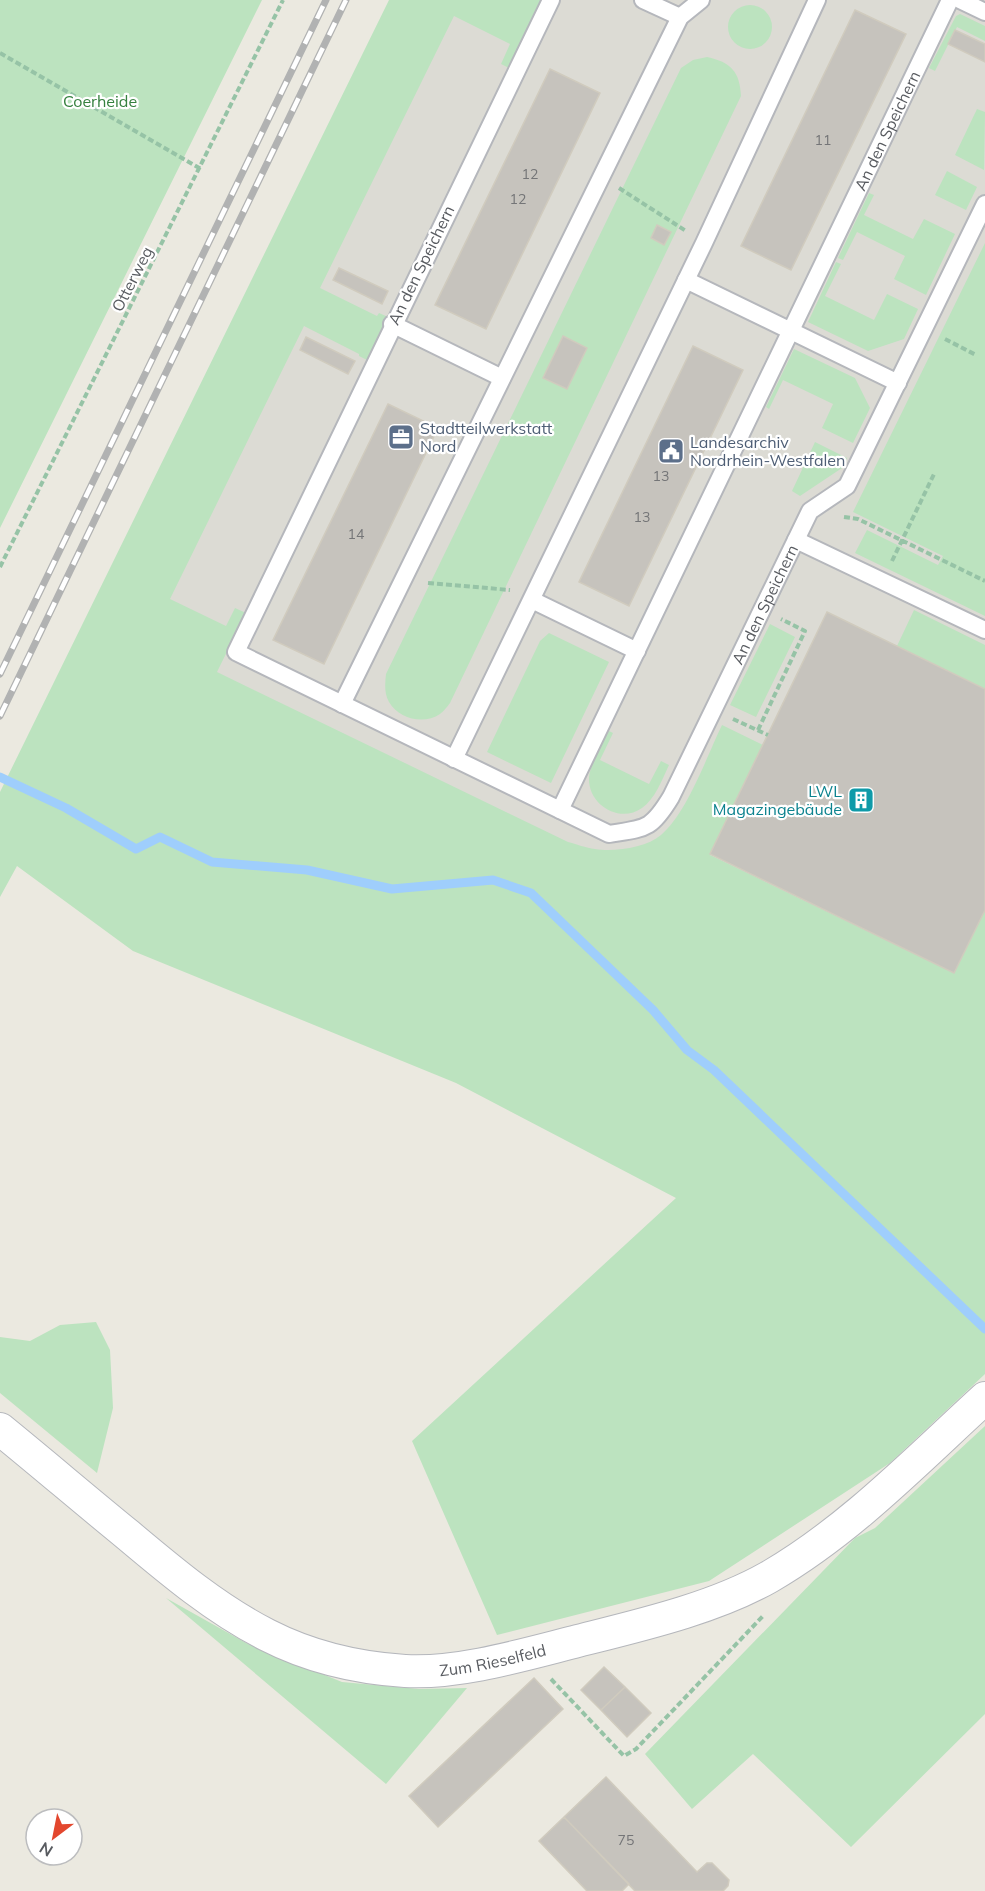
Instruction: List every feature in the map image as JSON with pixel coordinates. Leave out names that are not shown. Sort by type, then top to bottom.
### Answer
[{"type":"street","name":"Zum Rieselfeld","points":[[0,1429],[187,1584],[227,1613],[278,1640],[315,1656],[358,1666],[407,1671],[452,1669],[528,1654],[652,1622],[714,1601],[767,1578],[838,1529],[884,1491],[985,1398]]},
{"type":"lane","name":"An den Speichern","points":[[551,0],[392,324],[236,652],[609,834],[644,829],[660,816],[671,797],[810,511]]},
{"type":"lane","points":[[643,0],[680,17]]},
{"type":"lane","points":[[342,704],[680,17],[701,0]]},
{"type":"lane","points":[[454,759],[704,243],[817,0]]},
{"type":"lane","name":"An den Speichern","points":[[560,810],[950,0]]},
{"type":"lane","points":[[960,0],[985,12]]},
{"type":"lane","points":[[810,511],[847,486],[985,204]]},
{"type":"lane","points":[[686,280],[898,382]]},
{"type":"lane","points":[[392,324],[502,378]]},
{"type":"lane","points":[[796,540],[985,630]]},
{"type":"lane","points":[[534,596],[637,651]]},
{"type":"path","name":"Otterweg","points":[[0,567],[201,169],[283,0]]},
{"type":"path","points":[[0,53],[201,169]]},
{"type":"path","points":[[601,176],[704,243]]},
{"type":"path","points":[[924,328],[976,355]]},
{"type":"path","points":[[888,569],[935,472]]},
{"type":"path","points":[[810,511],[858,519],[985,581]]},
{"type":"path","points":[[403,581],[534,596]]},
{"type":"path","points":[[758,730],[806,631],[762,610]]},
{"type":"path","points":[[742,723],[768,735]]},
{"type":"path","points":[[528,1654],[624,1756],[636,1749],[766,1610]]},
{"type":"shaded area","points":[[426,0],[985,0],[985,1066],[115,642]]},
{"type":"green space","name":"Coerheide","points":[[0,0],[262,0],[0,528]]},
{"type":"green space","points":[[389,0],[542,0],[509,68],[501,64],[510,44],[454,16],[320,288],[377,316],[379,313],[388,317],[367,360],[304,326],[170,599],[226,626],[235,608],[246,613],[217,672],[568,842],[595,849],[630,848],[647,843],[661,835],[688,799],[722,725],[763,745],[710,855],[954,973],[985,910],[985,1374],[890,1463],[709,1581],[497,1635],[412,1441],[676,1198],[456,1083],[133,951],[17,866],[0,897],[0,792]]},
{"type":"green space","points":[[750,5],[766,11],[772,27],[766,43],[750,49],[734,43],[728,27],[734,11]]},
{"type":"green space","points":[[960,14],[985,26],[985,41],[957,27],[935,71],[929,68],[956,16]]},
{"type":"green space","points":[[707,57],[733,69],[739,80],[741,96],[450,703],[434,717],[419,720],[405,716],[393,708],[387,699],[386,674],[681,68],[693,60]]},
{"type":"green space","points":[[977,109],[985,112],[984,170],[955,155]]},
{"type":"green space","points":[[947,171],[977,187],[966,210],[935,195]]},
{"type":"green space","points":[[869,193],[874,195],[864,215],[913,239],[924,219],[955,234],[926,295],[894,279],[905,256],[857,232],[843,260],[838,258]]},
{"type":"green space","points":[[985,243],[985,616],[855,553],[867,530],[938,565],[943,556],[853,512]]},
{"type":"green space","points":[[836,262],[841,264],[825,296],[874,320],[887,294],[918,309],[904,339],[868,351],[808,322]]},
{"type":"green space","points":[[794,349],[855,378],[870,408],[853,443],[822,428],[833,404],[783,380],[769,409],[766,407]]},
{"type":"green space","points":[[815,442],[847,458],[842,468],[800,496],[792,491]]},
{"type":"green space","points":[[914,610],[985,645],[985,689],[897,646]]},
{"type":"green space","points":[[770,624],[795,637],[756,717],[730,705]]},
{"type":"green space","points":[[549,633],[609,662],[551,783],[487,752],[540,641]]},
{"type":"green space","points":[[609,731],[613,733],[600,760],[649,784],[661,761],[669,765],[651,800],[633,812],[615,813],[607,809],[600,804],[590,788],[589,778],[592,766]]},
{"type":"green space","points":[[96,1322],[110,1350],[113,1408],[97,1473],[0,1393],[0,1337],[30,1341],[60,1325]]},
{"type":"green space","points":[[985,1426],[985,1714],[851,1847],[753,1754],[692,1809],[645,1754],[855,1538],[875,1528]]},
{"type":"green space","points":[[166,1598],[248,1644],[342,1682],[419,1689],[467,1688],[386,1784]]},
{"type":"building","points":[[855,10],[906,34],[791,270],[741,246]]},
{"type":"building","points":[[955,30],[985,44],[985,62],[948,44]]},
{"type":"building","points":[[550,69],[600,93],[486,329],[435,305]]},
{"type":"building","points":[[657,225],[671,232],[664,245],[651,238]]},
{"type":"building","points":[[339,268],[388,291],[382,304],[333,280]]},
{"type":"building","points":[[563,336],[587,348],[567,389],[543,378]]},
{"type":"building","points":[[306,337],[355,361],[348,374],[300,350]]},
{"type":"building","points":[[693,346],[743,370],[629,606],[579,582]]},
{"type":"building","points":[[388,404],[438,428],[324,664],[273,640]]},
{"type":"building","name":"LWL Magazingebäude","points":[[827,612],[985,689],[985,910],[954,973],[710,854]]},
{"type":"building","points":[[604,1667],[625,1687],[601,1710],[581,1690]]},
{"type":"building","points":[[534,1678],[563,1709],[438,1827],[409,1796]]},
{"type":"building","points":[[625,1687],[651,1713],[627,1737],[601,1710]]},
{"type":"building","points":[[606,1777],[697,1872],[707,1863],[712,1863],[729,1880],[728,1886],[723,1891],[635,1891],[564,1817]]},
{"type":"building","points":[[564,1817],[629,1884],[622,1891],[587,1891],[539,1841]]},
{"type":"waterway","points":[[0,777],[66,808],[136,849],[160,837],[212,862],[307,870],[392,889],[493,880],[531,893],[653,1010],[687,1050],[714,1070],[985,1329]]},
{"type":"railway","points":[[0,674],[326,0]]},
{"type":"railway","points":[[0,716],[346,0]]},
{"type":"place","name":"Stadtteilwerkstatt Nord","points":[[401,437]]},
{"type":"place","name":"Landesarchiv Nordrhein-Westfalen","points":[[671,451]]},
{"type":"place","name":"LWL Magazingebäude","points":[[861,800]]}]
